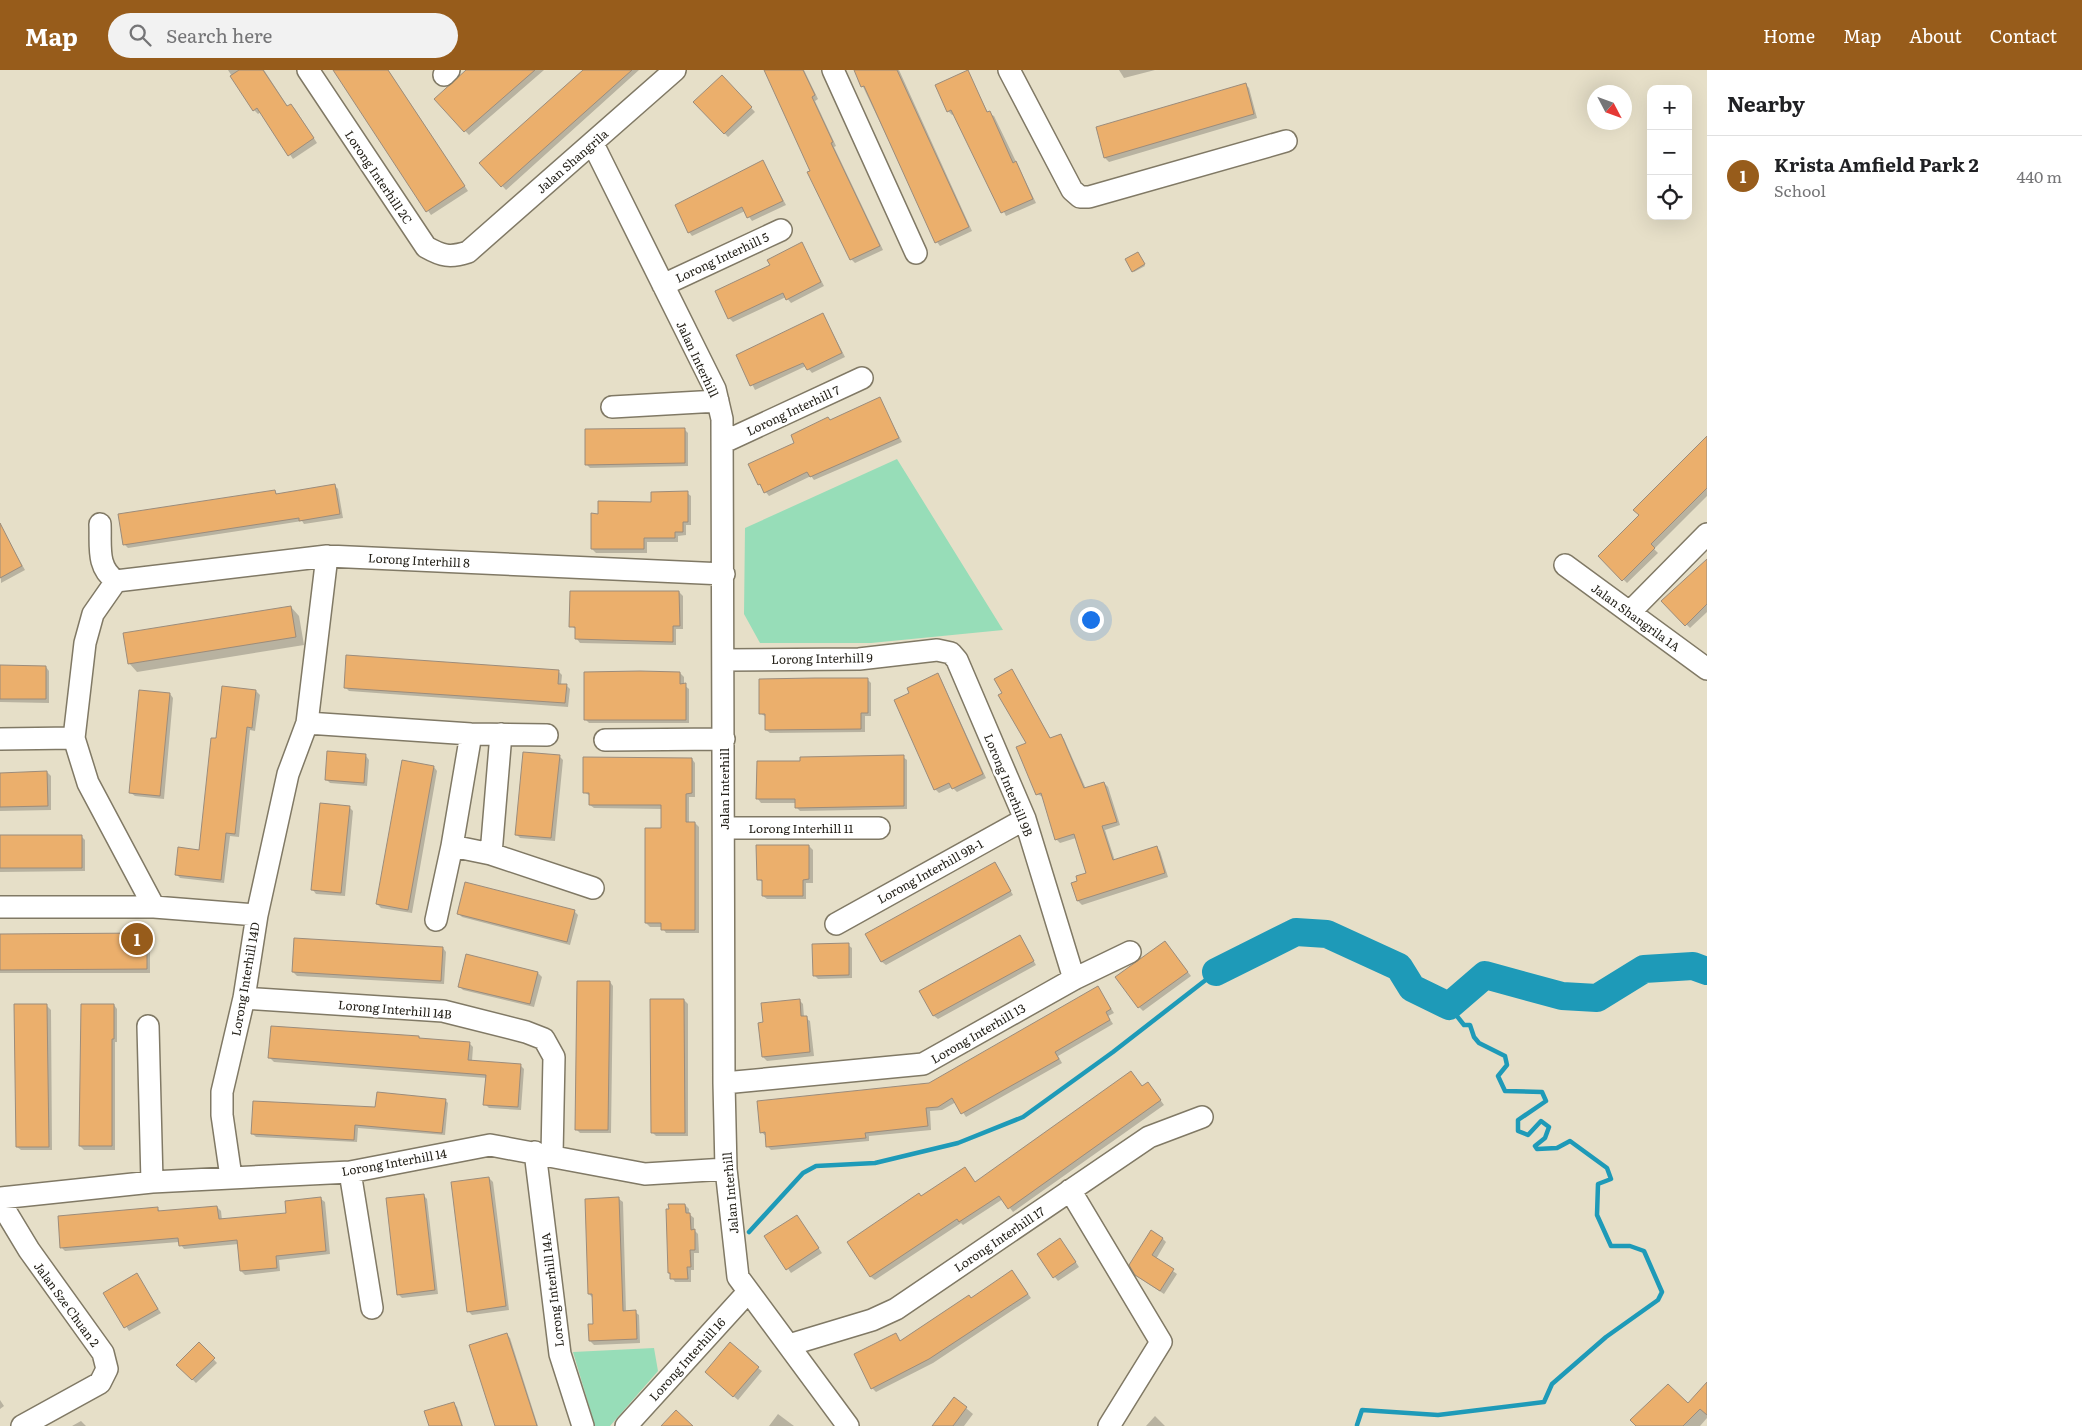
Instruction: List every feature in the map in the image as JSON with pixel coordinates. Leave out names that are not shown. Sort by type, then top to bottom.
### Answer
[{"type":"street","name":"Lorong Interhill 2C","points":[[308,70],[426,247],[441,255],[453,257],[468,252]]},
{"type":"street","name":"Jalan Shangrila","points":[[468,252],[675,70]]},
{"type":"street","points":[[834,70],[916,253]]},
{"type":"street","points":[[1009,70],[1072,190],[1080,197],[1089,197],[1286,141]]},
{"type":"street","name":"Jalan Interhill","points":[[593,144],[715,389],[724,442],[724,1083],[726,1169],[738,1277],[848,1426]]},
{"type":"street","name":"Lorong Interhill 5","points":[[663,285],[781,230]]},
{"type":"street","name":"Lorong Interhill 7","points":[[724,442],[862,378]]},
{"type":"street","points":[[612,407],[718,401]]},
{"type":"street","points":[[100,524],[102,565],[106,574],[116,581],[93,614],[84,644],[74,738],[88,783],[154,907]]},
{"type":"street","points":[[1630,612],[1707,534]]},
{"type":"street","points":[[257,915],[288,774],[307,723],[327,556]]},
{"type":"street","name":"Lorong Interhill 8","points":[[116,581],[327,556],[724,574]]},
{"type":"street","name":"Jalan Shangrila 1A","points":[[1565,565],[1707,669]]},
{"type":"street","name":"Lorong Interhill 9","points":[[724,660],[859,659],[937,650],[950,653]]},
{"type":"street","name":"Lorong Interhill 9B","points":[[950,653],[957,660],[1025,819],[1074,979]]},
{"type":"street","points":[[307,723],[471,734],[547,735]]},
{"type":"street","points":[[436,920],[452,846],[471,734]]},
{"type":"street","points":[[491,854],[501,734]]},
{"type":"street","points":[[0,739],[74,738]]},
{"type":"street","points":[[605,740],[724,739]]},
{"type":"street","name":"Lorong Interhill 9B-1","points":[[836,924],[1025,819]]},
{"type":"street","name":"Lorong Interhill 11","points":[[724,828],[879,828]]},
{"type":"street","points":[[452,846],[491,854],[593,888]]},
{"type":"street","name":"Lorong Interhill 14D","points":[[0,907],[154,907],[257,915],[244,998],[222,1092],[222,1115],[231,1178]]},
{"type":"street","name":"Lorong Interhill 13","points":[[724,1083],[923,1064],[1074,979],[1130,952]]},
{"type":"street","name":"Lorong Interhill 14B","points":[[244,998],[444,1011],[526,1032],[544,1039],[554,1057],[544,1153]]},
{"type":"street","points":[[148,1026],[152,1182]]},
{"type":"street","name":"Lorong Interhill 17","points":[[789,1345],[872,1320],[896,1309],[1148,1137],[1202,1117]]},
{"type":"street","name":"Lorong Interhill 14","points":[[0,1198],[152,1182],[350,1172],[490,1145],[544,1153],[645,1174],[726,1169]]},
{"type":"street","name":"Lorong Interhill 14A","points":[[544,1153],[560,1354],[584,1426]]},
{"type":"street","points":[[350,1172],[372,1308]]},
{"type":"street","points":[[1070,1190],[1162,1342],[1109,1426]]},
{"type":"street","name":"Jalan Sze Chuan 2","points":[[0,1202],[28,1250],[103,1353],[107,1369],[100,1383],[22,1426]]},
{"type":"street","name":"Lorong Interhill 16","points":[[626,1426],[748,1292]]},
{"type":"green space","points":[[897,459],[1003,630],[871,643],[760,643],[744,614],[745,528]]},
{"type":"green space","points":[[654,1348],[658,1371],[610,1426],[595,1426],[573,1352]]},
{"type":"building","points":[[239,70],[263,70],[287,106],[291,104],[314,138],[288,156],[257,108],[253,111],[230,76]]},
{"type":"building","points":[[333,70],[388,70],[465,186],[426,212]]},
{"type":"building","points":[[466,70],[535,70],[464,132],[434,99]]},
{"type":"building","points":[[583,70],[632,70],[501,187],[479,163]]},
{"type":"building","points":[[764,70],[803,70],[815,95],[812,97],[833,142],[831,143],[880,246],[850,260],[807,172],[810,171]]},
{"type":"building","points":[[854,70],[897,70],[969,227],[935,243],[864,86],[861,87]]},
{"type":"building","points":[[968,70],[987,112],[990,111],[1013,163],[1016,161],[1033,199],[1001,213],[951,110],[947,112],[935,85]]},
{"type":"building","points":[[722,75],[752,107],[724,134],[693,102]]},
{"type":"building","points":[[1246,83],[1254,114],[1104,158],[1096,127]]},
{"type":"building","points":[[763,160],[783,201],[747,218],[742,207],[688,233],[675,205]]},
{"type":"building","points":[[802,242],[821,282],[786,300],[783,293],[728,319],[715,291],[770,265],[767,260]]},
{"type":"building","points":[[1138,252],[1145,264],[1132,272],[1125,259]]},
{"type":"building","points":[[823,313],[842,353],[807,370],[803,363],[750,386],[736,355]]},
{"type":"building","points":[[880,397],[899,438],[810,477],[807,472],[764,493],[748,464],[794,443],[791,435],[828,417],[830,420]]},
{"type":"building","points":[[685,428],[685,463],[585,465],[585,429]]},
{"type":"building","points":[[1707,436],[1707,488],[1651,544],[1655,548],[1622,581],[1598,556],[1639,515],[1633,510]]},
{"type":"building","points":[[335,484],[340,514],[299,521],[299,518],[123,545],[118,514],[275,490],[276,494]]},
{"type":"building","points":[[688,491],[688,522],[683,522],[683,532],[675,532],[675,538],[644,538],[644,549],[591,549],[591,513],[598,514],[598,501],[651,502],[651,492]]},
{"type":"building","points":[[0,523],[22,566],[0,578]]},
{"type":"building","points":[[1707,559],[1707,604],[1685,626],[1661,601]]},
{"type":"building","points":[[570,591],[679,591],[680,626],[673,626],[673,642],[575,639],[575,627],[569,627]]},
{"type":"building","points":[[291,606],[296,637],[128,664],[123,633]]},
{"type":"building","points":[[346,655],[559,670],[558,684],[567,684],[565,703],[344,688]]},
{"type":"building","points":[[0,665],[46,666],[46,699],[0,699]]},
{"type":"building","points":[[1012,669],[1050,738],[1061,734],[1084,788],[1104,782],[1117,822],[1102,826],[1113,860],[1157,846],[1165,873],[1077,901],[1071,883],[1077,881],[1076,876],[1086,873],[1074,834],[1055,840],[1041,793],[1036,795],[1016,747],[1026,743],[998,695],[1002,693],[994,679]]},
{"type":"building","points":[[584,672],[680,672],[680,684],[686,683],[686,720],[584,720]]},
{"type":"building","points":[[938,673],[983,774],[952,789],[949,783],[934,790],[894,700],[909,693],[907,688]]},
{"type":"building","points":[[868,678],[868,713],[861,713],[861,729],[765,730],[765,714],[759,714],[759,679]]},
{"type":"building","points":[[222,686],[256,690],[252,728],[247,727],[235,834],[226,833],[221,880],[175,875],[178,847],[199,850],[211,738],[216,738]]},
{"type":"building","points":[[139,690],[170,693],[160,796],[129,793]]},
{"type":"building","points":[[327,751],[366,754],[364,783],[325,780]]},
{"type":"building","points":[[523,752],[560,755],[551,838],[515,835]]},
{"type":"building","points":[[904,755],[904,806],[795,808],[795,799],[756,799],[757,761],[800,761],[800,757]]},
{"type":"building","points":[[583,757],[692,758],[692,793],[686,794],[686,822],[695,822],[695,930],[661,930],[661,923],[645,923],[645,828],[661,828],[661,805],[589,805],[589,793],[583,793]]},
{"type":"building","points":[[402,760],[434,766],[408,910],[376,904]]},
{"type":"building","points":[[47,771],[48,806],[0,807],[0,773]]},
{"type":"building","points":[[320,803],[350,806],[341,893],[311,890]]},
{"type":"building","points":[[0,835],[82,835],[82,868],[0,868]]},
{"type":"building","points":[[756,845],[809,845],[809,879],[803,880],[803,896],[762,896],[762,880],[757,880]]},
{"type":"building","points":[[995,862],[1011,891],[881,962],[865,934]]},
{"type":"building","points":[[465,882],[575,910],[567,942],[457,914]]},
{"type":"building","points":[[147,933],[147,969],[0,970],[0,934]]},
{"type":"building","points":[[1020,935],[1034,961],[933,1016],[919,991]]},
{"type":"building","points":[[294,938],[443,947],[441,981],[292,972]]},
{"type":"building","points":[[1165,941],[1188,972],[1138,1008],[1115,977]]},
{"type":"building","points":[[849,943],[849,975],[813,976],[812,944]]},
{"type":"building","points":[[466,954],[538,972],[530,1004],[458,987]]},
{"type":"building","points":[[577,981],[610,981],[608,1130],[575,1130]]},
{"type":"building","points":[[1098,986],[1111,1009],[1106,1012],[1110,1020],[1055,1052],[1059,1059],[961,1114],[952,1098],[938,1107],[926,1108],[928,1126],[865,1133],[866,1138],[766,1147],[765,1132],[760,1133],[757,1101],[929,1083]]},
{"type":"building","points":[[650,999],[684,999],[685,1133],[651,1133]]},
{"type":"building","points":[[800,999],[801,1016],[807,1016],[810,1052],[762,1057],[758,1023],[763,1022],[761,1003]]},
{"type":"building","points":[[14,1004],[47,1004],[49,1147],[16,1147]]},
{"type":"building","points":[[81,1004],[114,1004],[114,1039],[112,1039],[112,1146],[79,1146]]},
{"type":"building","points":[[271,1026],[419,1036],[419,1038],[470,1042],[468,1060],[521,1064],[518,1107],[483,1105],[486,1075],[268,1058]]},
{"type":"building","points":[[1131,1071],[1142,1086],[1148,1082],[1161,1100],[1008,1209],[999,1196],[959,1222],[957,1219],[870,1277],[847,1242],[919,1193],[921,1196],[965,1167],[975,1182]]},
{"type":"building","points":[[377,1092],[446,1099],[442,1133],[355,1125],[354,1140],[251,1134],[253,1101],[375,1107]]},
{"type":"building","points":[[489,1177],[506,1306],[467,1312],[451,1182]]},
{"type":"building","points":[[424,1194],[435,1290],[397,1295],[386,1198]]},
{"type":"building","points":[[321,1197],[326,1251],[276,1256],[277,1268],[240,1271],[237,1240],[179,1246],[178,1238],[60,1248],[58,1216],[158,1207],[158,1211],[217,1206],[219,1219],[286,1213],[285,1201]]},
{"type":"building","points":[[619,1197],[623,1311],[636,1310],[637,1339],[589,1341],[588,1324],[593,1324],[592,1294],[588,1294],[585,1199]]},
{"type":"building","points":[[668,1204],[685,1204],[686,1213],[690,1213],[691,1230],[695,1229],[695,1250],[690,1250],[691,1267],[687,1267],[688,1279],[670,1279],[670,1273],[668,1273],[666,1209],[669,1209]]},
{"type":"building","points":[[797,1215],[819,1248],[786,1270],[764,1236]]},
{"type":"building","points":[[1151,1230],[1163,1238],[1152,1255],[1174,1269],[1160,1291],[1135,1275],[1129,1265]]},
{"type":"building","points":[[1060,1238],[1076,1262],[1053,1278],[1037,1254]]},
{"type":"building","points":[[1012,1270],[1028,1294],[929,1359],[871,1389],[854,1354],[896,1333],[900,1341],[969,1295],[971,1298]]},
{"type":"building","points":[[137,1273],[158,1309],[124,1328],[103,1293]]},
{"type":"building","points":[[507,1333],[537,1426],[495,1426],[469,1345]]},
{"type":"building","points":[[199,1342],[215,1358],[192,1380],[176,1365]]},
{"type":"building","points":[[730,1342],[759,1367],[733,1397],[705,1372]]},
{"type":"building","points":[[1707,1382],[1707,1415],[1700,1409],[1683,1426],[1636,1426],[1630,1420],[1668,1384],[1688,1403]]},
{"type":"building","points":[[954,1397],[967,1407],[953,1426],[932,1426]]},
{"type":"building","points":[[454,1402],[462,1426],[429,1426],[424,1411]]},
{"type":"building","points":[[676,1410],[693,1426],[661,1426]]},
{"type":"waterway","points":[[1216,972],[1296,932],[1327,934],[1399,967],[1412,988],[1449,1006],[1485,975],[1562,996],[1597,998],[1644,969],[1693,966],[1707,971]]},
{"type":"waterway","points":[[749,1232],[803,1173],[816,1166],[875,1163],[958,1143],[1023,1117],[1113,1052],[1216,972]]},
{"type":"waterway","points":[[1357,1425],[1362,1410],[1438,1415],[1544,1402],[1552,1384],[1606,1337],[1658,1300],[1662,1292],[1644,1251],[1630,1246],[1611,1246],[1597,1215],[1598,1184],[1611,1179],[1607,1168],[1570,1141],[1557,1148],[1537,1149],[1535,1146],[1545,1138],[1549,1127],[1541,1121],[1528,1135],[1518,1131],[1518,1120],[1546,1101],[1542,1092],[1505,1091],[1498,1076],[1507,1065],[1505,1056],[1479,1043],[1474,1037],[1470,1025],[1464,1025],[1449,1006]]},
{"type":"place","name":"Krista Amfield Park 2","points":[[137,939]]}]
